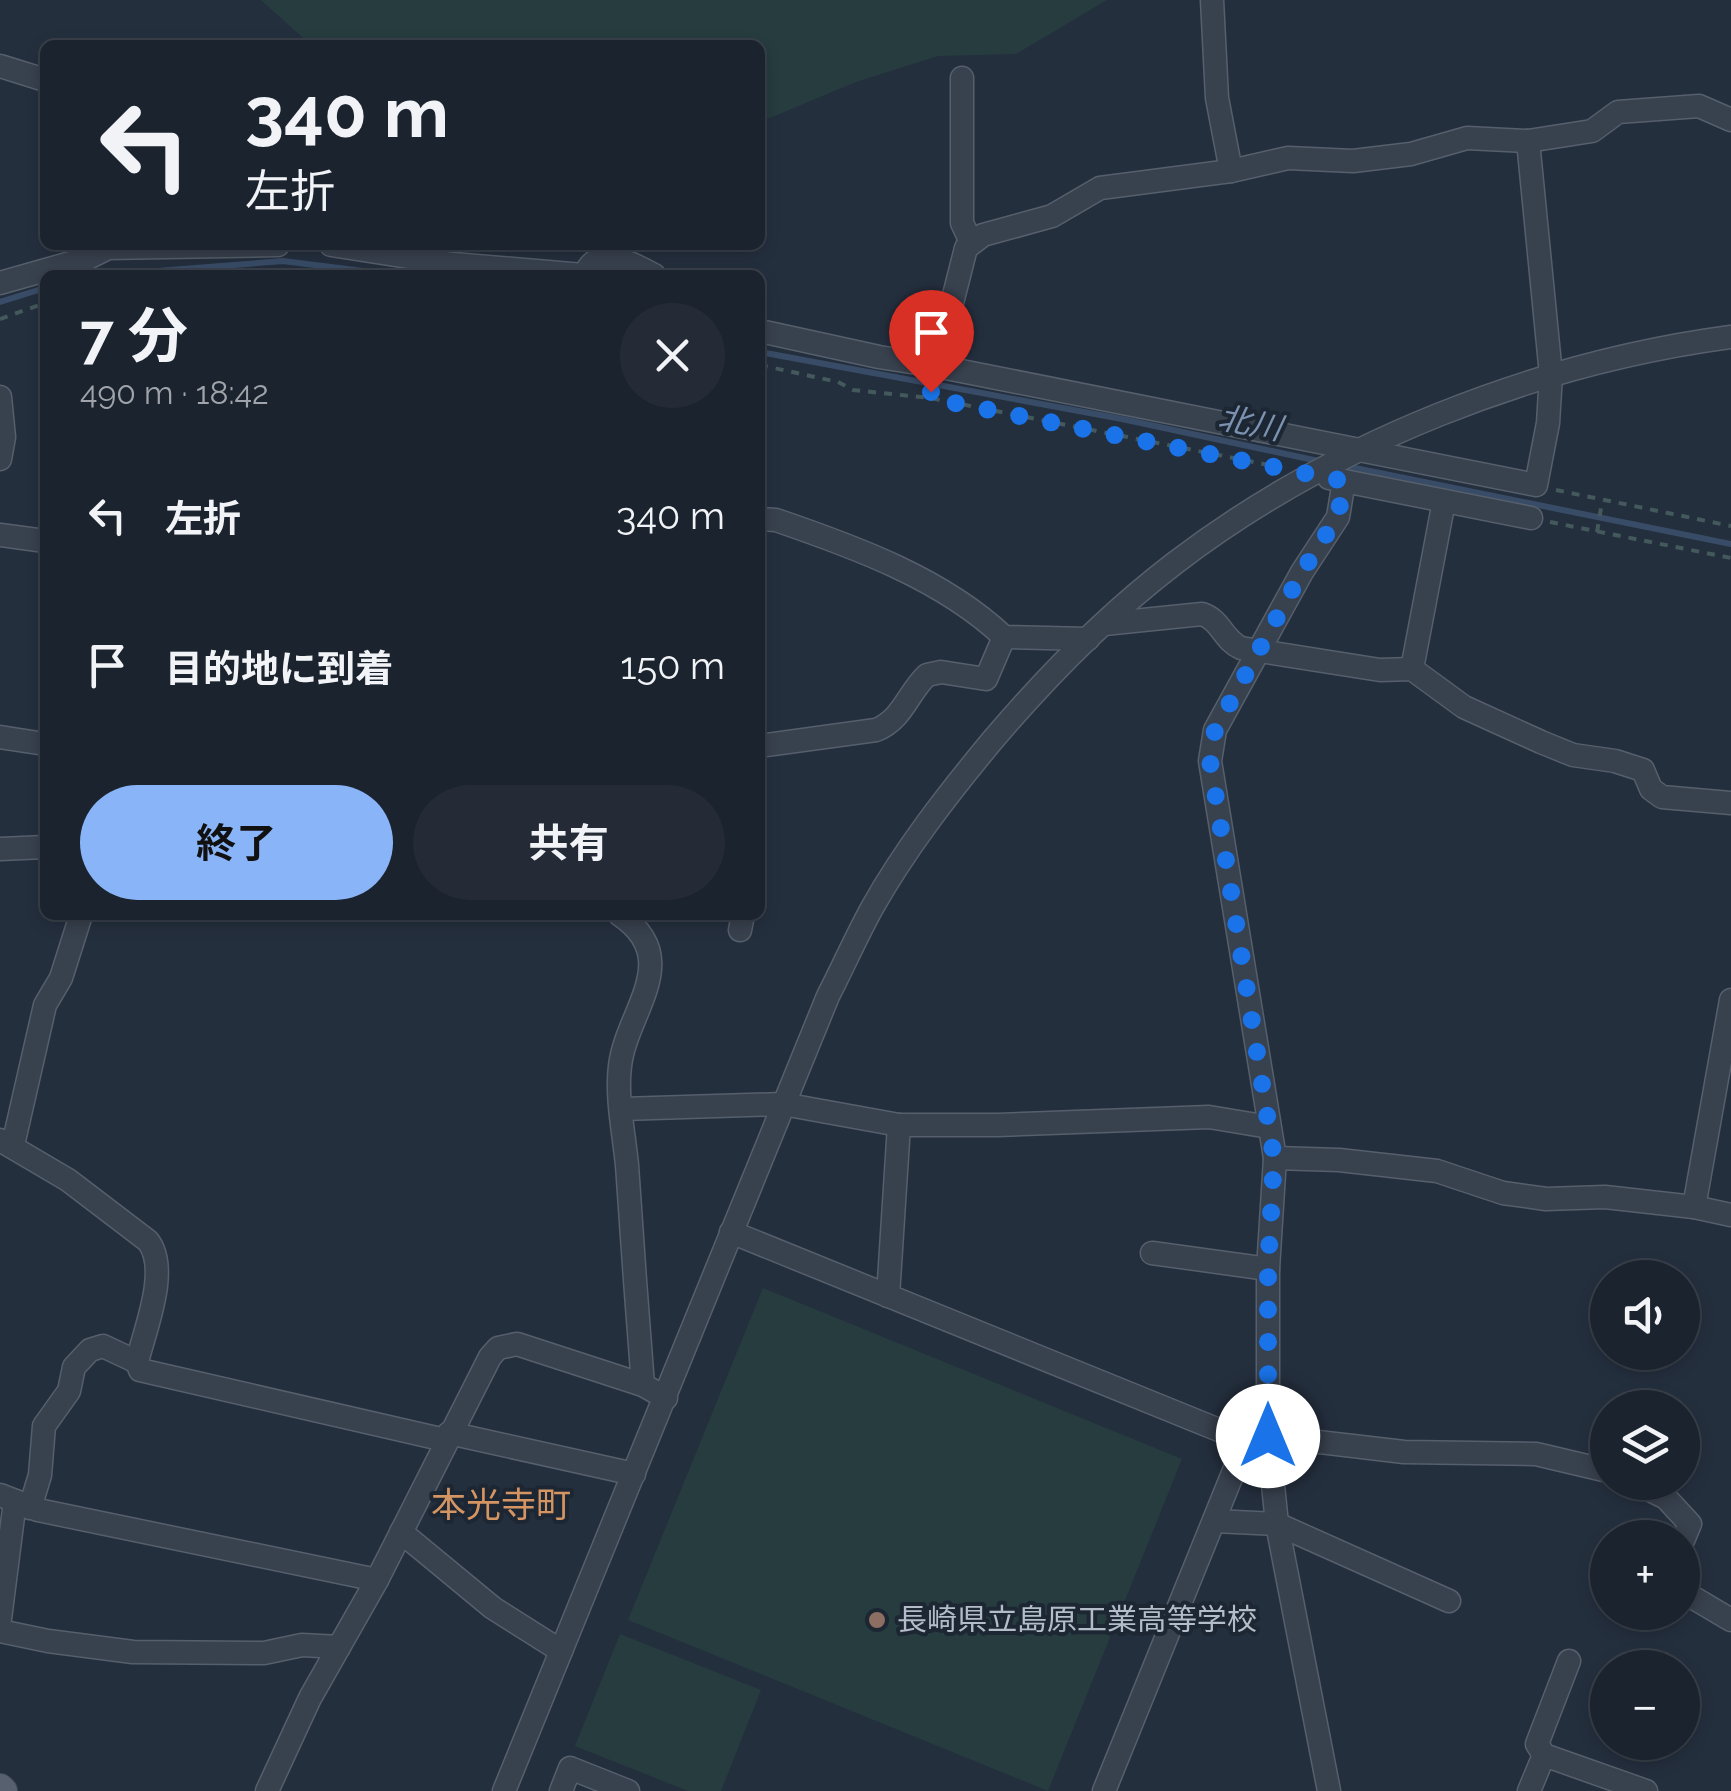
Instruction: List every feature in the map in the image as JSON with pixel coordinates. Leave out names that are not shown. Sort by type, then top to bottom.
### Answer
[{"type":"street","points":[[1212,0],[1216,98],[1231,170]]},
{"type":"street","points":[[0,66],[40,78]]},
{"type":"street","points":[[962,78],[962,223],[971,242]]},
{"type":"street","points":[[936,366],[962,254],[971,242],[982,235],[1052,216],[1100,188],[1288,158],[1354,161],[1411,154],[1468,138],[1528,142],[1592,131],[1618,112],[1699,106],[1731,120]]},
{"type":"street","points":[[765,332],[1536,485],[1548,422],[1551,375],[1528,142]]},
{"type":"street","points":[[46,270],[104,250]]},
{"type":"street","points":[[364,250],[525,270]]},
{"type":"street","points":[[588,270],[594,261],[606,257],[643,270]]},
{"type":"street","points":[[0,283],[40,272]]},
{"type":"street","points":[[504,1791],[828,996],[872,908],[914,843],[954,787],[1035,691],[1175,563],[1233,521],[1329,475],[1360,451],[1474,401],[1551,375],[1731,337]]},
{"type":"street","points":[[0,396],[4,437],[0,459]]},
{"type":"street","points":[[1329,475],[1531,518]]},
{"type":"street","points":[[1329,475],[1338,516],[1257,650],[1215,730],[1210,761],[1274,1158],[1257,1438],[1329,1791]]},
{"type":"street","points":[[1412,669],[1444,501]]},
{"type":"street","points":[[765,519],[872,556],[948,595],[1004,637],[1096,632],[1202,614],[1218,622],[1236,647],[1380,670],[1412,669],[1464,707],[1541,742],[1590,760],[1615,761],[1643,770],[1651,789],[1662,797],[1731,803]]},
{"type":"street","points":[[0,534],[40,540]]},
{"type":"street","points":[[765,745],[887,726],[901,713],[927,674],[941,672],[986,679],[1004,637]]},
{"type":"street","points":[[0,736],[40,743]]},
{"type":"street","points":[[0,849],[40,847]]},
{"type":"street","points":[[80,920],[61,978],[45,1005],[7,1143],[68,1180],[155,1250],[158,1270],[137,1362]]},
{"type":"street","points":[[628,920],[646,940],[650,964],[646,996],[620,1067],[643,1385]]},
{"type":"street","points":[[1694,1207],[1731,1000]]},
{"type":"street","points":[[622,1109],[783,1104],[899,1125],[1210,1118],[1269,1128]]},
{"type":"street","points":[[888,1296],[899,1125]]},
{"type":"street","points":[[1274,1158],[1340,1160],[1437,1171],[1504,1193],[1546,1199],[1605,1198],[1731,1215]]},
{"type":"street","points":[[731,1232],[1257,1438],[1404,1452],[1536,1454],[1590,1467]]},
{"type":"street","points":[[1152,1253],[1268,1269]]},
{"type":"street","points":[[267,1791],[310,1698],[377,1580],[490,1357],[506,1345],[517,1344],[643,1385],[666,1398]]},
{"type":"street","points":[[0,1619],[15,1501],[40,1475],[44,1426],[69,1391],[74,1367],[90,1350],[103,1346],[137,1362],[146,1373],[634,1474]]},
{"type":"street","points":[[1104,1791],[1214,1521],[1257,1438]]},
{"type":"street","points":[[1668,1500],[1686,1520]]},
{"type":"street","points":[[15,1501],[377,1580]]},
{"type":"street","points":[[1214,1521],[1276,1524],[1449,1601]]},
{"type":"street","points":[[401,1532],[493,1608],[560,1651]]},
{"type":"street","points":[[1700,1602],[1731,1620]]},
{"type":"street","points":[[0,1630],[48,1641],[133,1652],[264,1653],[302,1645],[340,1647]]},
{"type":"street","points":[[1570,1661],[1538,1744],[1544,1755],[1646,1791]]},
{"type":"street","points":[[1529,1791],[1544,1755]]},
{"type":"street","points":[[560,1791],[570,1768],[628,1791]]},
{"type":"path","points":[[0,319],[40,306]]},
{"type":"path","points":[[765,366],[838,382],[853,390],[931,395],[1278,467]]},
{"type":"path","points":[[1536,485],[1602,503],[1731,526]]},
{"type":"path","points":[[1597,529],[1602,503]]},
{"type":"path","points":[[1531,518],[1731,558]]},
{"type":"green space","points":[[261,0],[1107,0],[1016,54],[938,56],[856,82],[765,120],[765,40],[305,40]]},
{"type":"green space","name":"長崎県立島原工業高等学校","points":[[763,1288],[1182,1459],[1048,1791],[628,1620]]},
{"type":"green space","points":[[620,1634],[761,1690],[721,1791],[688,1791],[575,1746]]},
{"type":"waterway","name":"北川","points":[[170,270],[283,261],[355,270]]},
{"type":"waterway","name":"北川","points":[[0,302],[40,290]]},
{"type":"waterway","name":"北川","points":[[765,353],[1122,419],[1323,462]]},
{"type":"waterway","name":"北川","points":[[1345,466],[1731,544]]},
{"type":"place","name":"長崎県立島原工業高等学校","points":[[877,1620]]},
{"type":"district","name":"本光寺町","points":[[501,1505]]},
{"type":"route","points":[[931,392],[930,398],[1344,481],[1338,516],[1257,650],[1215,730],[1210,761],[1274,1158],[1268,1269],[1268,1436]]}]
